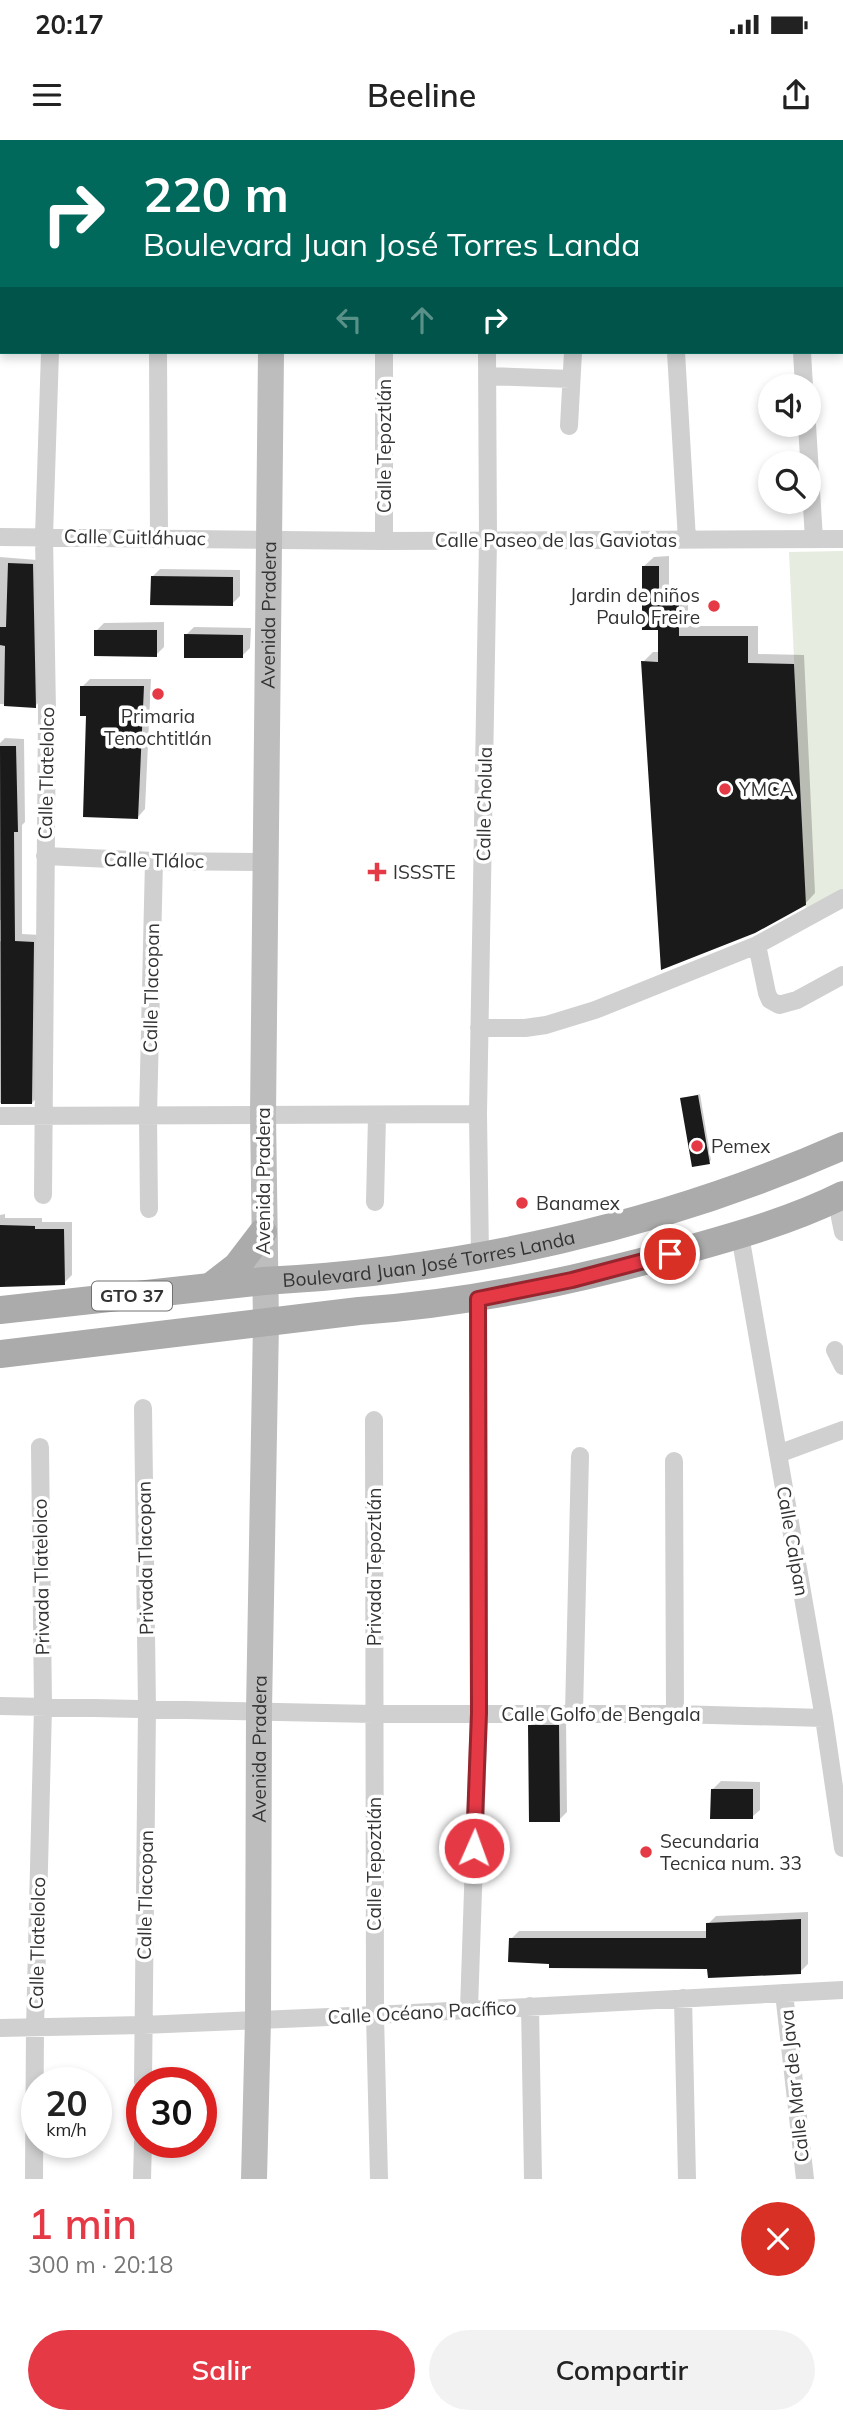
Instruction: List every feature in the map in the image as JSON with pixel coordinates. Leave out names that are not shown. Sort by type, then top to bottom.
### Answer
[{"type":"main road","name":"Boulevard Juan José Torres Landa","points":[[0,1310],[298,1279],[480,1256],[563,1238],[693,1204],[787,1171],[843,1146]]},
{"type":"main road","name":"Boulevard Juan José Torres Landa","points":[[0,1354],[478,1299],[572,1280],[740,1235],[840,1197]]},
{"type":"main road","points":[[210,1287],[237,1266],[263,1232]]},
{"type":"street","name":"Calle Tlatelolco","points":[[43,1195],[47,712],[44,536],[50,354]]},
{"type":"street","points":[[158,354],[159,538]]},
{"type":"street","name":"Avenida Pradera","points":[[254,2179],[266,1322],[263,1232],[264,862],[271,354]]},
{"type":"street","name":"Calle Tepoztlán","points":[[384,354],[384,541]]},
{"type":"street","name":"Calle Cholula","points":[[480,1256],[478,1114],[488,540],[487,354]]},
{"type":"street","points":[[569,426],[573,354]]},
{"type":"street","points":[[676,354],[687,540]]},
{"type":"street","points":[[802,354],[803,374]]},
{"type":"street","points":[[487,376],[571,379]]},
{"type":"street","points":[[808,437],[814,539]]},
{"type":"street","name":"Calle Cuitláhuac","points":[[0,537],[269,539]]},
{"type":"street","name":"Calle Paseo de las Gaviotas","points":[[269,539],[843,540]]},
{"type":"street","name":"Calle Tláloc","points":[[45,856],[264,862]]},
{"type":"street","name":"Calle Tlacopan","points":[[148,1115],[153,861]]},
{"type":"street","points":[[479,1028],[525,1028],[565,1021],[757,944],[843,898]]},
{"type":"street","points":[[757,944],[767,993],[770,1000],[779,1004],[797,1000],[843,975]]},
{"type":"street","points":[[0,1116],[478,1114]]},
{"type":"street","points":[[148,1115],[149,1209]]},
{"type":"street","points":[[375,1202],[377,1116]]},
{"type":"street","points":[[840,1197],[843,1232]]},
{"type":"street","name":"Calle Calpan","points":[[740,1235],[824,1718],[843,1848]]},
{"type":"street","points":[[469,2009],[479,1713],[478,1299]]},
{"type":"street","name":"Privada Tlacopan","points":[[143,1408],[146,1708]]},
{"type":"street","name":"Privada Tepoztlán","points":[[373,1714],[374,1420]]},
{"type":"street","points":[[778,1454],[843,1430]]},
{"type":"street","name":"Privada Tlatelolco","points":[[40,1447],[43,1707]]},
{"type":"street","points":[[574,1713],[580,1456]]},
{"type":"street","points":[[674,1461],[676,1714]]},
{"type":"street","name":"Calle Golfo de Bengala","points":[[0,1706],[373,1714],[574,1713],[824,1718]]},
{"type":"street","name":"Calle Tlatelolco","points":[[34,2179],[43,1707]]},
{"type":"street","name":"Calle Tlacopan","points":[[143,2067],[146,1708]]},
{"type":"street","name":"Calle Tepoztlán","points":[[373,1714],[379,2179]]},
{"type":"street","name":"Calle Océano Pacífico","points":[[0,2028],[375,2015],[843,1990]]},
{"type":"street","name":"Calle Mar de Java","points":[[784,1993],[805,2179]]},
{"type":"street","points":[[683,1998],[687,2179]]},
{"type":"street","points":[[530,2006],[533,2179]]},
{"type":"street","points":[[142,2179],[143,2158]]},
{"type":"shaded area","points":[[843,551],[843,893],[806,913],[789,552]]},
{"type":"building","points":[[8,563],[33,564],[36,708],[4,706],[5,646],[0,645],[0,627],[6,627]]},
{"type":"building","name":"YMCA","points":[[642,566],[659,566],[659,600],[679,600],[679,636],[748,636],[748,663],[794,664],[806,905],[755,933],[661,970],[641,661],[658,662],[658,630],[642,630]]},
{"type":"building","points":[[151,576],[233,577],[233,606],[150,605]]},
{"type":"building","points":[[94,630],[157,630],[157,657],[94,656]]},
{"type":"building","points":[[184,634],[243,635],[243,658],[184,658]]},
{"type":"building","points":[[80,686],[144,686],[138,819],[83,817],[86,716],[80,716]]},
{"type":"building","points":[[0,746],[16,746],[18,832],[14,832],[15,941],[34,942],[32,1104],[1,1104]]},
{"type":"building","name":"Pemex","points":[[698,1095],[710,1164],[692,1167],[680,1098]]},
{"type":"building","points":[[0,1225],[64,1229],[65,1285],[0,1287]]},
{"type":"building","points":[[528,1725],[559,1725],[560,1822],[529,1822]]},
{"type":"building","points":[[711,1789],[753,1789],[753,1819],[710,1819]]},
{"type":"building","points":[[801,1919],[801,1974],[708,1978],[707,1969],[549,1968],[549,1964],[508,1962],[509,1938],[706,1938],[706,1923]]},
{"type":"place","name":"Jardin de niños Paulo Freire","points":[[714,606]]},
{"type":"place","name":"Primaria Tenochtitlán","points":[[158,694]]},
{"type":"place","name":"YMCA","points":[[725,789]]},
{"type":"place","name":"ISSSTE","points":[[377,872]]},
{"type":"place","name":"Pemex","points":[[697,1146]]},
{"type":"place","name":"Banamex","points":[[522,1203]]},
{"type":"place","name":"Secundaria Tecnica num. 33","points":[[646,1852]]},
{"type":"route","points":[[474,1848],[479,1713],[478,1299],[572,1280],[670,1254]]}]
